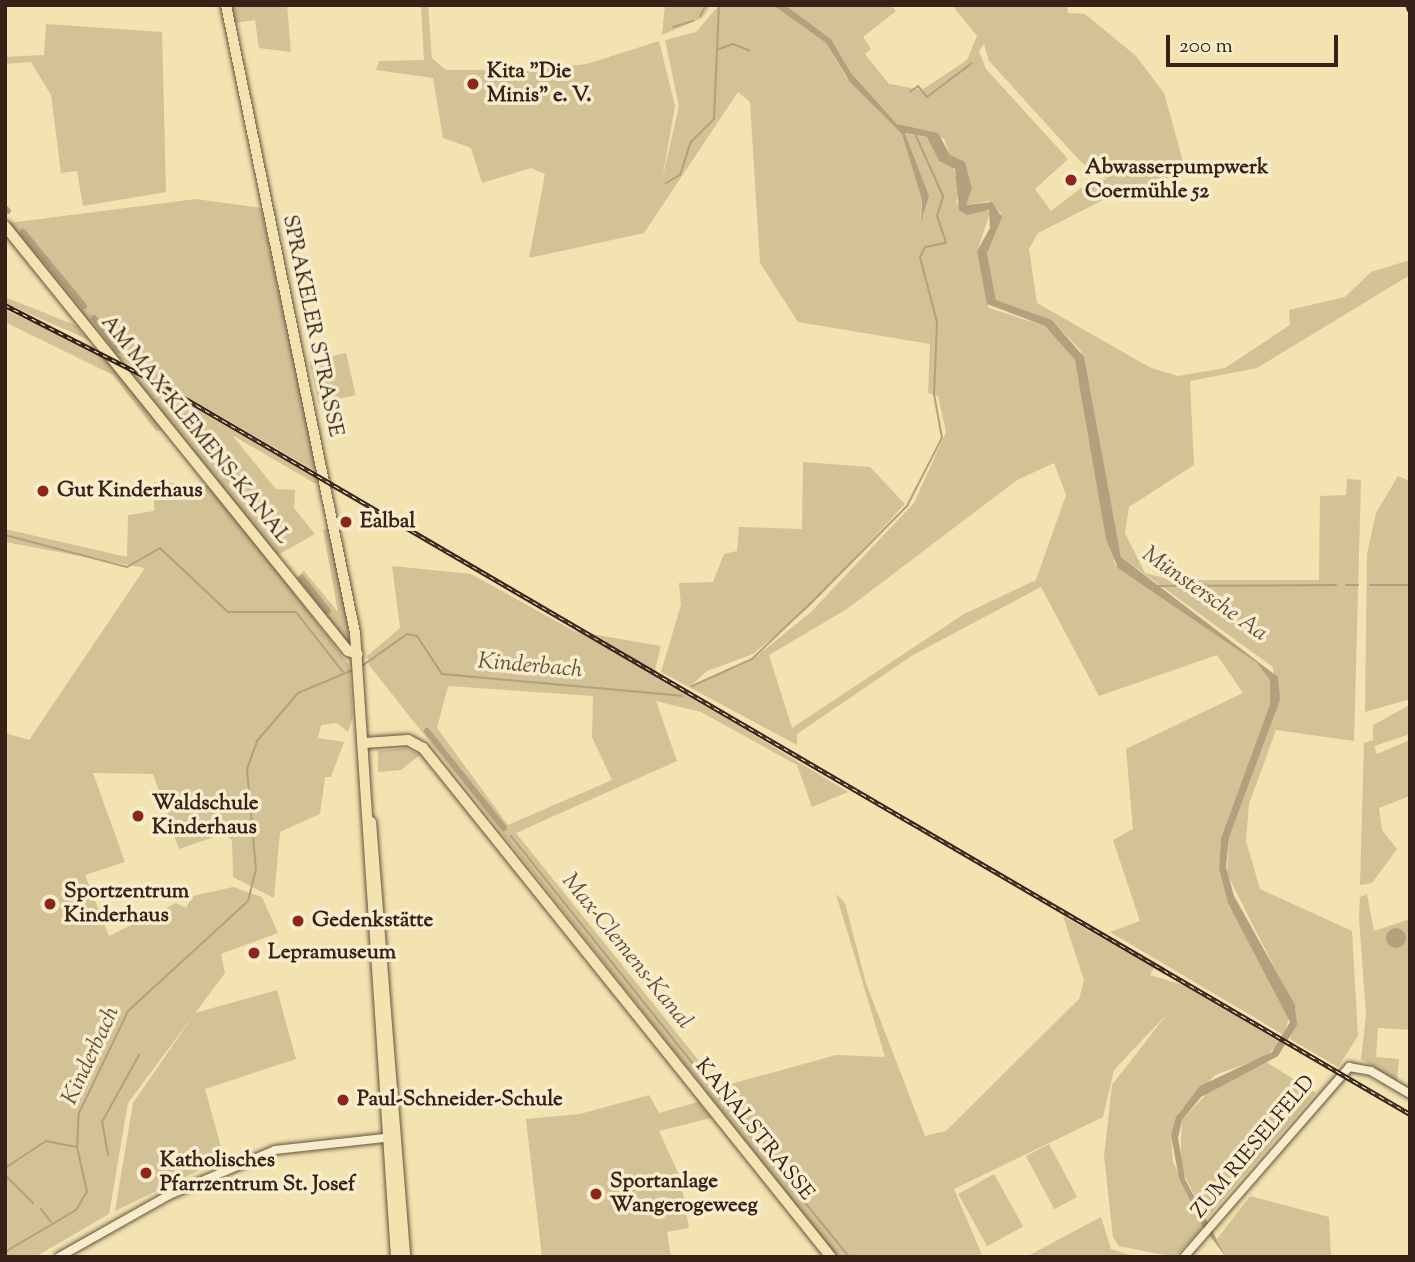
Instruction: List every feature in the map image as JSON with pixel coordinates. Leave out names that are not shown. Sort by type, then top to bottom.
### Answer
[{"type":"main road","name":"SPRAKELER STRASSE","points":[[226,5],[359,662],[370,820]]},
{"type":"main road","name":"AM MAX-KLEMENS-KANAL","points":[[5,226],[359,662]]},
{"type":"main road","name":"KANALSTRASSE","points":[[365,743],[408,740],[423,748],[831,1257]]},
{"type":"main road","points":[[370,820],[385,1064],[405,1257]]},
{"type":"main road","points":[[370,820],[393,1137],[396,1257]]},
{"type":"street","name":"ZUM RIESELFELD","points":[[1184,1257],[1331,1083],[1356,1066],[1410,1094]]},
{"type":"street","points":[[59,1257],[155,1202],[257,1156],[307,1142],[393,1137]]},
{"type":"shaded area","points":[[232,5],[287,5],[291,52],[259,48],[255,20],[235,23]]},
{"type":"shaded area","points":[[421,5],[428,5],[432,58],[446,70],[496,70],[499,82],[511,72],[587,64],[659,41],[675,106],[662,180],[679,106],[665,40],[696,32],[719,5],[773,5],[826,43],[846,77],[902,133],[922,200],[920,219],[929,196],[905,133],[929,138],[939,161],[953,167],[960,188],[956,202],[967,215],[983,207],[990,213],[977,251],[989,308],[1045,326],[1075,360],[1115,564],[1257,663],[1270,680],[1270,704],[1221,838],[1219,869],[1228,903],[1290,1014],[1284,1035],[1110,932],[1140,921],[1113,840],[1133,829],[1126,749],[1243,693],[1217,655],[1099,696],[1041,587],[913,655],[797,734],[797,745],[661,672],[681,605],[679,583],[713,582],[724,554],[737,551],[739,527],[802,529],[803,462],[870,467],[905,504],[807,609],[753,654],[707,671],[689,687],[753,659],[811,612],[914,503],[946,432],[938,396],[928,393],[930,344],[798,322],[760,263],[750,102],[738,92],[644,233],[529,258],[545,174],[531,168],[482,183],[471,148],[443,138],[433,78],[376,70],[379,61],[424,60]],"holes":[[[1054,463],[1066,495],[1036,580],[964,614],[792,728],[769,655],[847,609],[1017,480]]]},
{"type":"shaded area","points":[[665,5],[711,5],[702,18],[662,35]]},
{"type":"shaded area","points":[[773,5],[785,5],[831,39],[851,73],[897,124],[938,133],[950,155],[965,162],[972,189],[966,205],[992,202],[1002,217],[987,253],[996,300],[1052,320],[1084,357],[1121,557],[1278,677],[1280,700],[1229,838],[1226,867],[1234,896],[1295,1005],[1297,1025],[1278,1056],[1201,1097],[1182,1120],[1178,1138],[1185,1179],[1226,1257],[1203,1227],[1179,1178],[1171,1136],[1176,1117],[1200,1086],[1272,1052],[1290,1022],[1228,903],[1219,869],[1221,838],[1270,704],[1270,680],[1257,663],[1118,568],[1106,539],[1075,360],[1045,326],[987,304],[977,251],[990,228],[989,210],[967,215],[959,210],[955,169],[939,161],[927,137],[905,133],[929,196],[921,221],[922,200],[902,134],[850,82],[826,43]]},
{"type":"shaded area","points":[[785,5],[891,5],[896,11],[863,37],[871,49],[865,54],[889,84],[922,90],[967,60],[977,36],[952,5],[1067,5],[1068,13],[1085,14],[1136,56],[1164,93],[1186,172],[1111,196],[1038,233],[1029,249],[1037,303],[1151,368],[1178,376],[1225,368],[1290,325],[1289,310],[1345,297],[1371,272],[1410,260],[1410,275],[1257,368],[1190,381],[1194,465],[1129,507],[1125,533],[1145,573],[1171,580],[1319,580],[1320,496],[1346,495],[1347,479],[1361,480],[1354,741],[1276,730],[1249,804],[1246,841],[1260,889],[1352,931],[1358,1036],[1338,1067],[1290,1039],[1296,1010],[1227,874],[1229,838],[1276,711],[1273,667],[1121,557],[1081,351],[1052,320],[996,300],[987,253],[1001,213],[989,201],[966,205],[966,164],[950,155],[944,139],[897,124],[851,73],[831,39]],"holes":[[[984,44],[989,61],[1081,162],[1107,179],[1089,182],[1051,211],[1035,189],[1068,159],[986,69],[979,51]]]},
{"type":"shaded area","points":[[46,24],[162,32],[166,192],[83,206],[77,171],[61,173],[51,95],[31,62],[5,64],[5,57],[44,55]]},
{"type":"shaded area","points":[[196,199],[261,208],[317,472],[111,353],[9,223]]},
{"type":"shaded area","points":[[5,297],[75,325],[89,340],[5,303]]},
{"type":"shaded area","points":[[5,310],[104,355],[163,430],[156,431],[113,375],[5,322]]},
{"type":"shaded area","points":[[346,353],[356,395],[319,403],[309,362]]},
{"type":"shaded area","points":[[124,365],[317,478],[320,489],[316,479],[316,484],[232,435],[276,489],[295,490],[294,508],[315,534],[276,556]]},
{"type":"shaded area","points":[[1398,476],[1410,481],[1410,699],[1365,712],[1367,554],[1376,513]]},
{"type":"shaded area","points":[[154,482],[212,486],[349,665],[353,716],[348,732],[337,723],[321,725],[318,738],[344,742],[331,777],[325,777],[320,814],[280,832],[274,898],[233,877],[232,840],[223,834],[179,849],[153,774],[93,773],[125,862],[85,875],[109,936],[176,903],[186,908],[193,896],[233,887],[262,897],[278,933],[221,954],[225,973],[128,1103],[109,1214],[35,1257],[5,1257],[5,733],[29,740],[145,568],[5,542],[5,529],[127,557],[128,515],[154,511]]},
{"type":"shaded area","points":[[328,528],[347,617],[350,646],[295,579],[304,571],[338,612],[323,530]]},
{"type":"shaded area","points":[[392,566],[471,574],[574,631],[661,646],[654,674],[848,792],[812,807],[797,765],[701,712],[656,701],[677,761],[516,833],[720,1087],[836,1055],[885,1057],[836,894],[845,903],[866,983],[925,1136],[946,1131],[1079,999],[1084,980],[1063,916],[1154,968],[1150,975],[1186,986],[1280,1042],[1265,1057],[1215,1075],[1179,1112],[1171,1136],[1173,1162],[1203,1227],[1174,1257],[1119,1246],[1113,1237],[1104,1156],[1112,1085],[1167,1014],[1114,1070],[1103,1117],[954,1189],[982,1255],[837,1257],[369,665],[367,656],[400,628]],"holes":[[[448,686],[593,696],[592,737],[612,780],[508,825],[437,728]]]},
{"type":"shaded area","points":[[1410,705],[1410,734],[1374,746],[1377,754],[1410,740],[1410,796],[1379,808],[1382,830],[1397,849],[1372,883],[1360,885],[1364,743],[1373,740],[1373,725]]},
{"type":"shaded area","points":[[405,748],[420,755],[401,770],[378,772],[378,751]]},
{"type":"shaded area","points":[[1367,894],[1374,931],[1410,919],[1410,1030],[1378,1028],[1376,1057],[1399,1059],[1397,1081],[1361,1059],[1366,1015],[1359,917],[1360,897]]},
{"type":"shaded area","points":[[1396,928],[1403,931],[1406,938],[1403,945],[1396,948],[1389,945],[1386,938],[1389,931]]},
{"type":"shaded area","points":[[277,990],[296,1059],[205,1089],[224,1158],[115,1211],[133,1103],[195,1013]]},
{"type":"shaded area","points":[[1266,1062],[1316,1093],[1206,1219],[1180,1166],[1182,1120],[1213,1087]]},
{"type":"shaded area","name":"Sportanlage Wangerogeweeg","points":[[649,1095],[659,1113],[698,1102],[711,1118],[659,1131],[680,1177],[689,1228],[667,1232],[671,1257],[542,1257],[526,1119],[580,1114]]},
{"type":"shaded area","points":[[1049,1144],[1077,1197],[1054,1209],[1026,1156]]},
{"type":"shaded area","points":[[994,1174],[1023,1226],[987,1246],[958,1194]]},
{"type":"shaded area","points":[[1250,1196],[1329,1217],[1331,1257],[1226,1257],[1217,1239]]},
{"type":"shaded area","points":[[1101,1217],[1111,1249],[1136,1257],[1026,1257]]},
{"type":"waterway","points":[[700,16],[706,5]]},
{"type":"waterway","points":[[666,183],[680,175],[691,142],[714,119],[719,5]]},
{"type":"waterway","points":[[673,27],[693,21]]},
{"type":"waterway","points":[[719,49],[733,44],[750,51]]},
{"type":"waterway","points":[[910,92],[918,86],[927,97],[972,63]]},
{"type":"waterway","name":"Kinderbach","points":[[692,686],[752,659],[813,601],[907,506],[942,438],[934,394],[937,322],[920,257],[925,247],[946,243],[937,216],[943,196],[916,136]]},
{"type":"waterway","points":[[5,208],[8,211]]},
{"type":"waterway","points":[[23,232],[84,306]]},
{"type":"waterway","points":[[94,318],[119,351]]},
{"type":"waterway","points":[[5,535],[127,567],[160,548],[228,612],[296,612],[343,672]]},
{"type":"waterway","points":[[302,578],[328,611]]},
{"type":"waterway","name":"Münstersche Aa","points":[[1155,586],[1336,585]]},
{"type":"waterway","points":[[1346,585],[1358,585]]},
{"type":"waterway","points":[[1370,585],[1410,585]]},
{"type":"waterway","name":"Kinderbach","points":[[362,666],[407,634],[417,636],[442,674],[682,696]]},
{"type":"waterway","name":"Kinderbach","points":[[5,1252],[76,1210],[87,1192],[77,1147],[79,1113],[128,1011],[248,901],[256,870],[247,769],[257,741],[298,693],[353,670]]},
{"type":"waterway","name":"Max-Clemens-Kanal","points":[[427,731],[504,828]]},
{"type":"waterway","name":"Max-Clemens-Kanal","points":[[511,836],[714,1090]]},
{"type":"waterway","points":[[108,1155],[102,1122],[139,1055]]},
{"type":"waterway","name":"Max-Clemens-Kanal","points":[[720,1098],[849,1257]]},
{"type":"waterway","points":[[5,1168],[46,1141],[76,1147]]},
{"type":"waterway","points":[[5,1175],[33,1203]]},
{"type":"waterway","points":[[41,1209],[51,1222]]},
{"type":"railway","points":[[1408,5],[1410,11]]},
{"type":"railway","points":[[5,305],[162,385],[1410,1114]]},
{"type":"place","name":"Kita \"Die Minis\" e. V.","points":[[473,84]]},
{"type":"place","name":"Abwasserpumpwerk Coermühle 52","points":[[1071,180]]},
{"type":"place","name":"Gut Kinderhaus","points":[[43,491]]},
{"type":"place","name":"Ealbal","points":[[346,522]]},
{"type":"place","name":"Waldschule Kinderhaus","points":[[138,816]]},
{"type":"place","name":"Sportzentrum Kinderhaus","points":[[50,904]]},
{"type":"place","name":"Gedenkstätte","points":[[298,921]]},
{"type":"place","name":"Lepramuseum","points":[[254,953]]},
{"type":"place","name":"Paul-Schneider-Schule","points":[[343,1100]]},
{"type":"place","name":"Katholisches Pfarrzentrum St. Josef","points":[[146,1173]]},
{"type":"place","name":"Sportanlage Wangerogeweeg","points":[[596,1194]]}]
